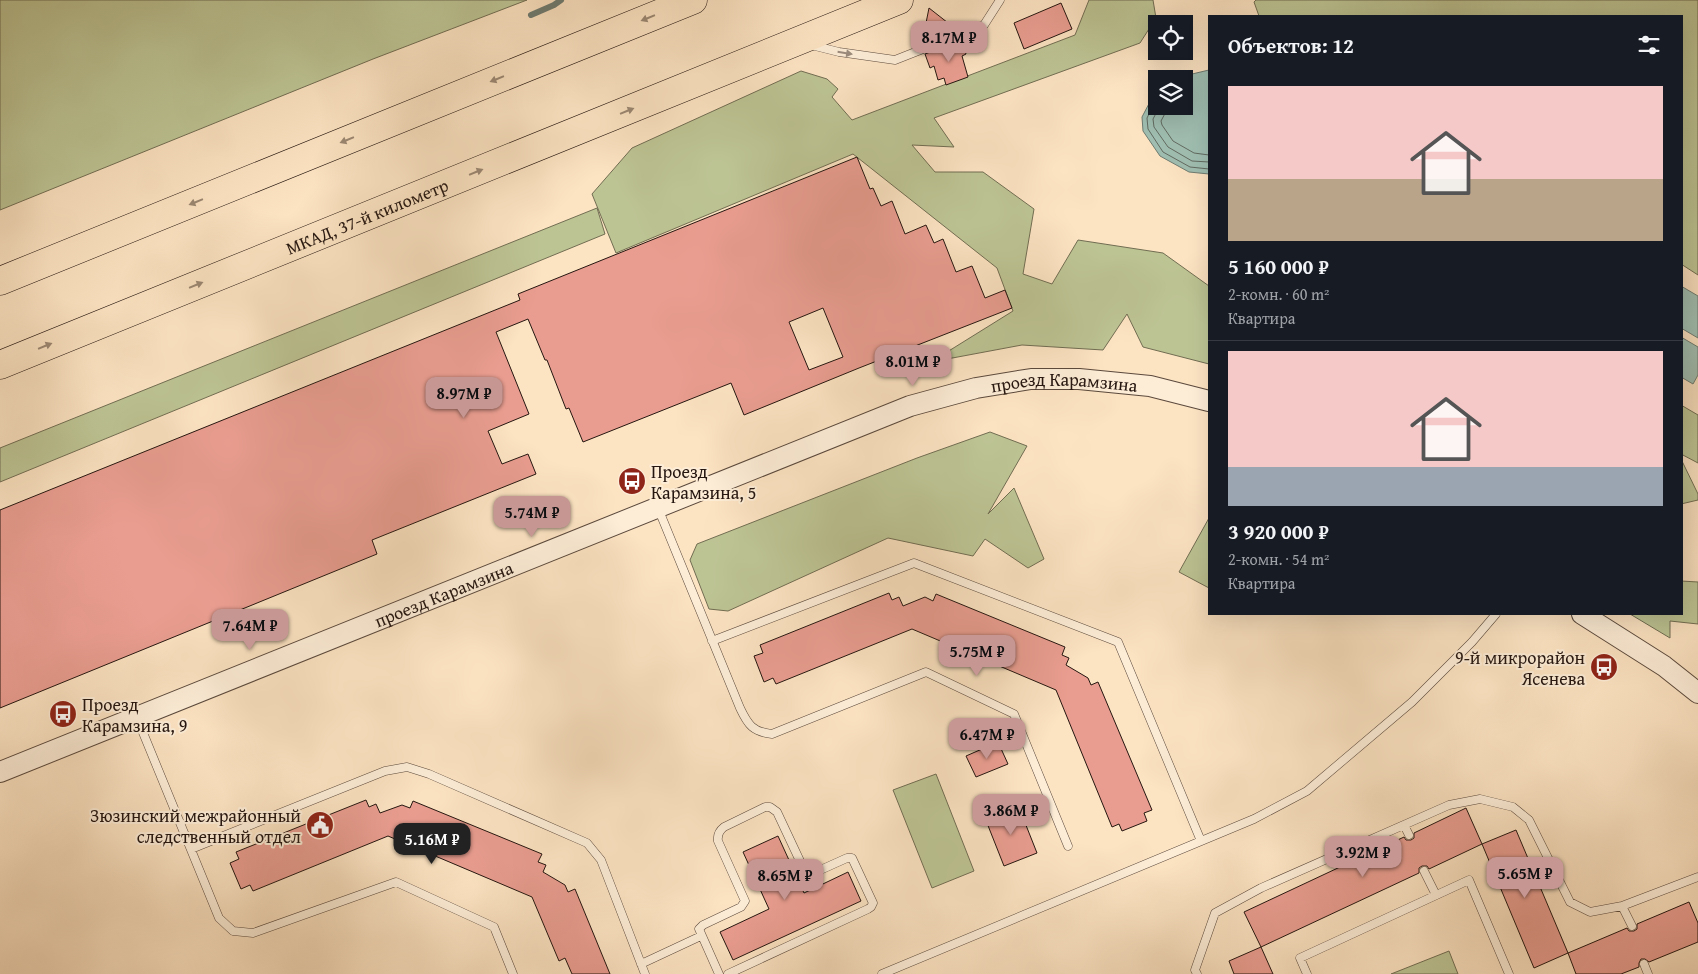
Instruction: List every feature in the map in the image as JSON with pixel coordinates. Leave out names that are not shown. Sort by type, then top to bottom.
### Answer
[{"type":"highway","points":[[0,281],[693,0]]},
{"type":"highway","name":"МКАД, 37-й километр","points":[[0,365],[899,0]]},
{"type":"street","name":"проезд Карамзина","points":[[0,772],[910,406],[976,388],[1030,379],[1078,378],[1150,386],[1208,401]]},
{"type":"street","points":[[1584,615],[1664,666],[1698,694]]},
{"type":"lane","points":[[797,41],[839,52],[895,60],[984,25],[1000,0]]},
{"type":"lane","points":[[658,506],[712,641],[746,720],[753,729],[760,733],[772,734],[926,672],[1014,714],[1068,846]]},
{"type":"lane","points":[[712,641],[914,563],[1118,642],[1201,841]]},
{"type":"lane","points":[[882,974],[1254,820],[1307,790],[1412,702],[1472,642],[1495,615]]},
{"type":"lane","points":[[137,716],[219,918],[233,931],[253,933],[396,882],[494,927],[513,974]]},
{"type":"lane","points":[[191,849],[385,771],[407,767],[429,774],[587,843],[601,860],[645,974]]},
{"type":"lane","points":[[1197,974],[1195,970],[1215,913],[1261,888],[1449,805],[1480,800],[1513,807],[1529,820],[1570,902],[1590,912],[1622,906],[1698,877]]},
{"type":"lane","points":[[719,974],[699,931],[700,926],[741,907],[744,904],[744,897],[717,836],[724,827],[770,806],[777,812],[807,876],[847,858],[852,858],[872,900],[872,907],[728,974]]},
{"type":"lane","points":[[1404,825],[1409,835]]},
{"type":"lane","points":[[1424,871],[1436,895]]},
{"type":"lane","points":[[1307,974],[1300,958],[1469,880],[1509,974]]},
{"type":"lane","points":[[1622,906],[1632,926]]},
{"type":"lane","points":[[641,964],[701,936]]},
{"type":"lane","points":[[1644,964],[1648,974]]},
{"type":"green space","points":[[0,0],[527,0],[373,59],[0,210]]},
{"type":"green space","points":[[1089,0],[1153,0],[1156,15],[1148,15],[1148,30],[1140,43],[934,118],[954,147],[912,145],[935,172],[983,172],[1034,209],[1023,274],[1052,284],[1078,240],[1163,253],[1208,285],[1208,364],[1143,347],[1127,314],[1103,350],[1022,345],[931,362],[1013,311],[997,268],[853,154],[616,253],[592,194],[632,148],[801,71],[827,79],[838,89],[832,97],[852,120],[1075,35]]},
{"type":"green space","points":[[1256,0],[1698,0],[1698,275],[1683,265],[1683,15],[1259,15],[1254,2]]},
{"type":"green space","points":[[597,208],[605,234],[0,482],[0,448]]},
{"type":"green space","points":[[1683,406],[1698,415],[1698,463],[1683,455]]},
{"type":"green space","points":[[990,432],[1027,446],[988,514],[1014,488],[1044,559],[1028,568],[985,539],[973,556],[888,538],[728,611],[709,609],[690,560],[697,544],[917,458]]},
{"type":"green space","points":[[1683,463],[1698,494],[1698,500],[1683,504]]},
{"type":"green space","points":[[1208,520],[1208,587],[1179,572]]},
{"type":"green space","points":[[1683,581],[1698,582],[1698,624],[1670,621],[1670,638],[1632,615],[1683,615]]},
{"type":"green space","points":[[936,774],[974,871],[932,888],[893,790]]},
{"type":"green space","points":[[1449,951],[1458,974],[1391,974]]},
{"type":"water","points":[[1208,70],[1208,174],[1189,172],[1160,156],[1143,131],[1142,117],[1148,106],[1148,115],[1193,115],[1193,74]]},
{"type":"water","points":[[1683,287],[1698,296],[1698,338],[1683,329]]},
{"type":"water","points":[[1683,338],[1698,347],[1698,375],[1693,384],[1683,378]]},
{"type":"building","points":[[1061,3],[1072,29],[1024,49],[1014,23]]},
{"type":"building","points":[[929,8],[957,30],[922,43]]},
{"type":"building","points":[[962,40],[966,54],[962,56],[968,77],[946,85],[944,78],[938,80],[934,66],[930,68],[925,54]]},
{"type":"building","points":[[857,157],[870,189],[873,188],[881,206],[892,201],[905,234],[926,225],[934,243],[943,239],[956,272],[972,266],[985,298],[1005,290],[1012,308],[744,415],[731,383],[583,442],[569,408],[566,409],[547,360],[545,360],[528,319],[496,332],[529,414],[488,431],[502,464],[528,454],[536,474],[372,540],[377,554],[0,708],[0,510],[520,300],[518,294]],"holes":[[[823,308],[843,357],[809,370],[789,322]]]},
{"type":"building","points":[[889,593],[892,600],[899,597],[903,606],[925,597],[933,601],[936,594],[1065,647],[1062,655],[1069,658],[1066,665],[1088,678],[1091,685],[1098,682],[1152,810],[1144,813],[1147,821],[1122,831],[1119,824],[1112,827],[1056,690],[912,629],[776,684],[773,678],[764,682],[754,656],[763,653],[760,645]]},
{"type":"building","points":[[998,742],[1008,764],[976,777],[966,756]]},
{"type":"building","points":[[366,800],[369,807],[376,804],[380,813],[402,805],[410,808],[413,801],[542,854],[538,862],[546,865],[543,872],[565,885],[568,892],[575,889],[610,974],[572,974],[565,958],[559,961],[532,897],[388,836],[253,891],[250,885],[241,889],[230,863],[239,859],[236,852]]},
{"type":"building","points":[[1018,805],[1037,853],[1004,866],[985,818]]},
{"type":"building","points":[[1466,808],[1482,844],[1429,869],[1427,866],[1422,866],[1419,868],[1419,873],[1261,947],[1244,912],[1404,837],[1406,840],[1411,840],[1414,838],[1414,833]]},
{"type":"building","points":[[1516,830],[1568,953],[1534,968],[1482,844]]},
{"type":"building","points":[[778,836],[804,893],[848,872],[861,901],[733,960],[720,932],[769,909],[743,852]]},
{"type":"building","points":[[1689,902],[1698,923],[1698,942],[1649,962],[1641,959],[1639,967],[1621,974],[1576,974],[1568,953],[1627,928],[1629,931],[1634,931],[1637,929],[1637,924]]},
{"type":"building","points":[[1261,947],[1273,974],[1234,974],[1229,961]]},
{"type":"waterway","points":[[531,15],[561,0]]},
{"type":"place","name":"Проезд Карамзина, 5","points":[[632,481]]},
{"type":"place","name":"9-й микрорайон Ясенева","points":[[1604,667]]},
{"type":"place","name":"Проезд Карамзина, 9","points":[[63,714]]},
{"type":"place","name":"Зюзинский межрайонный следственный отдел","points":[[320,825]]}]
